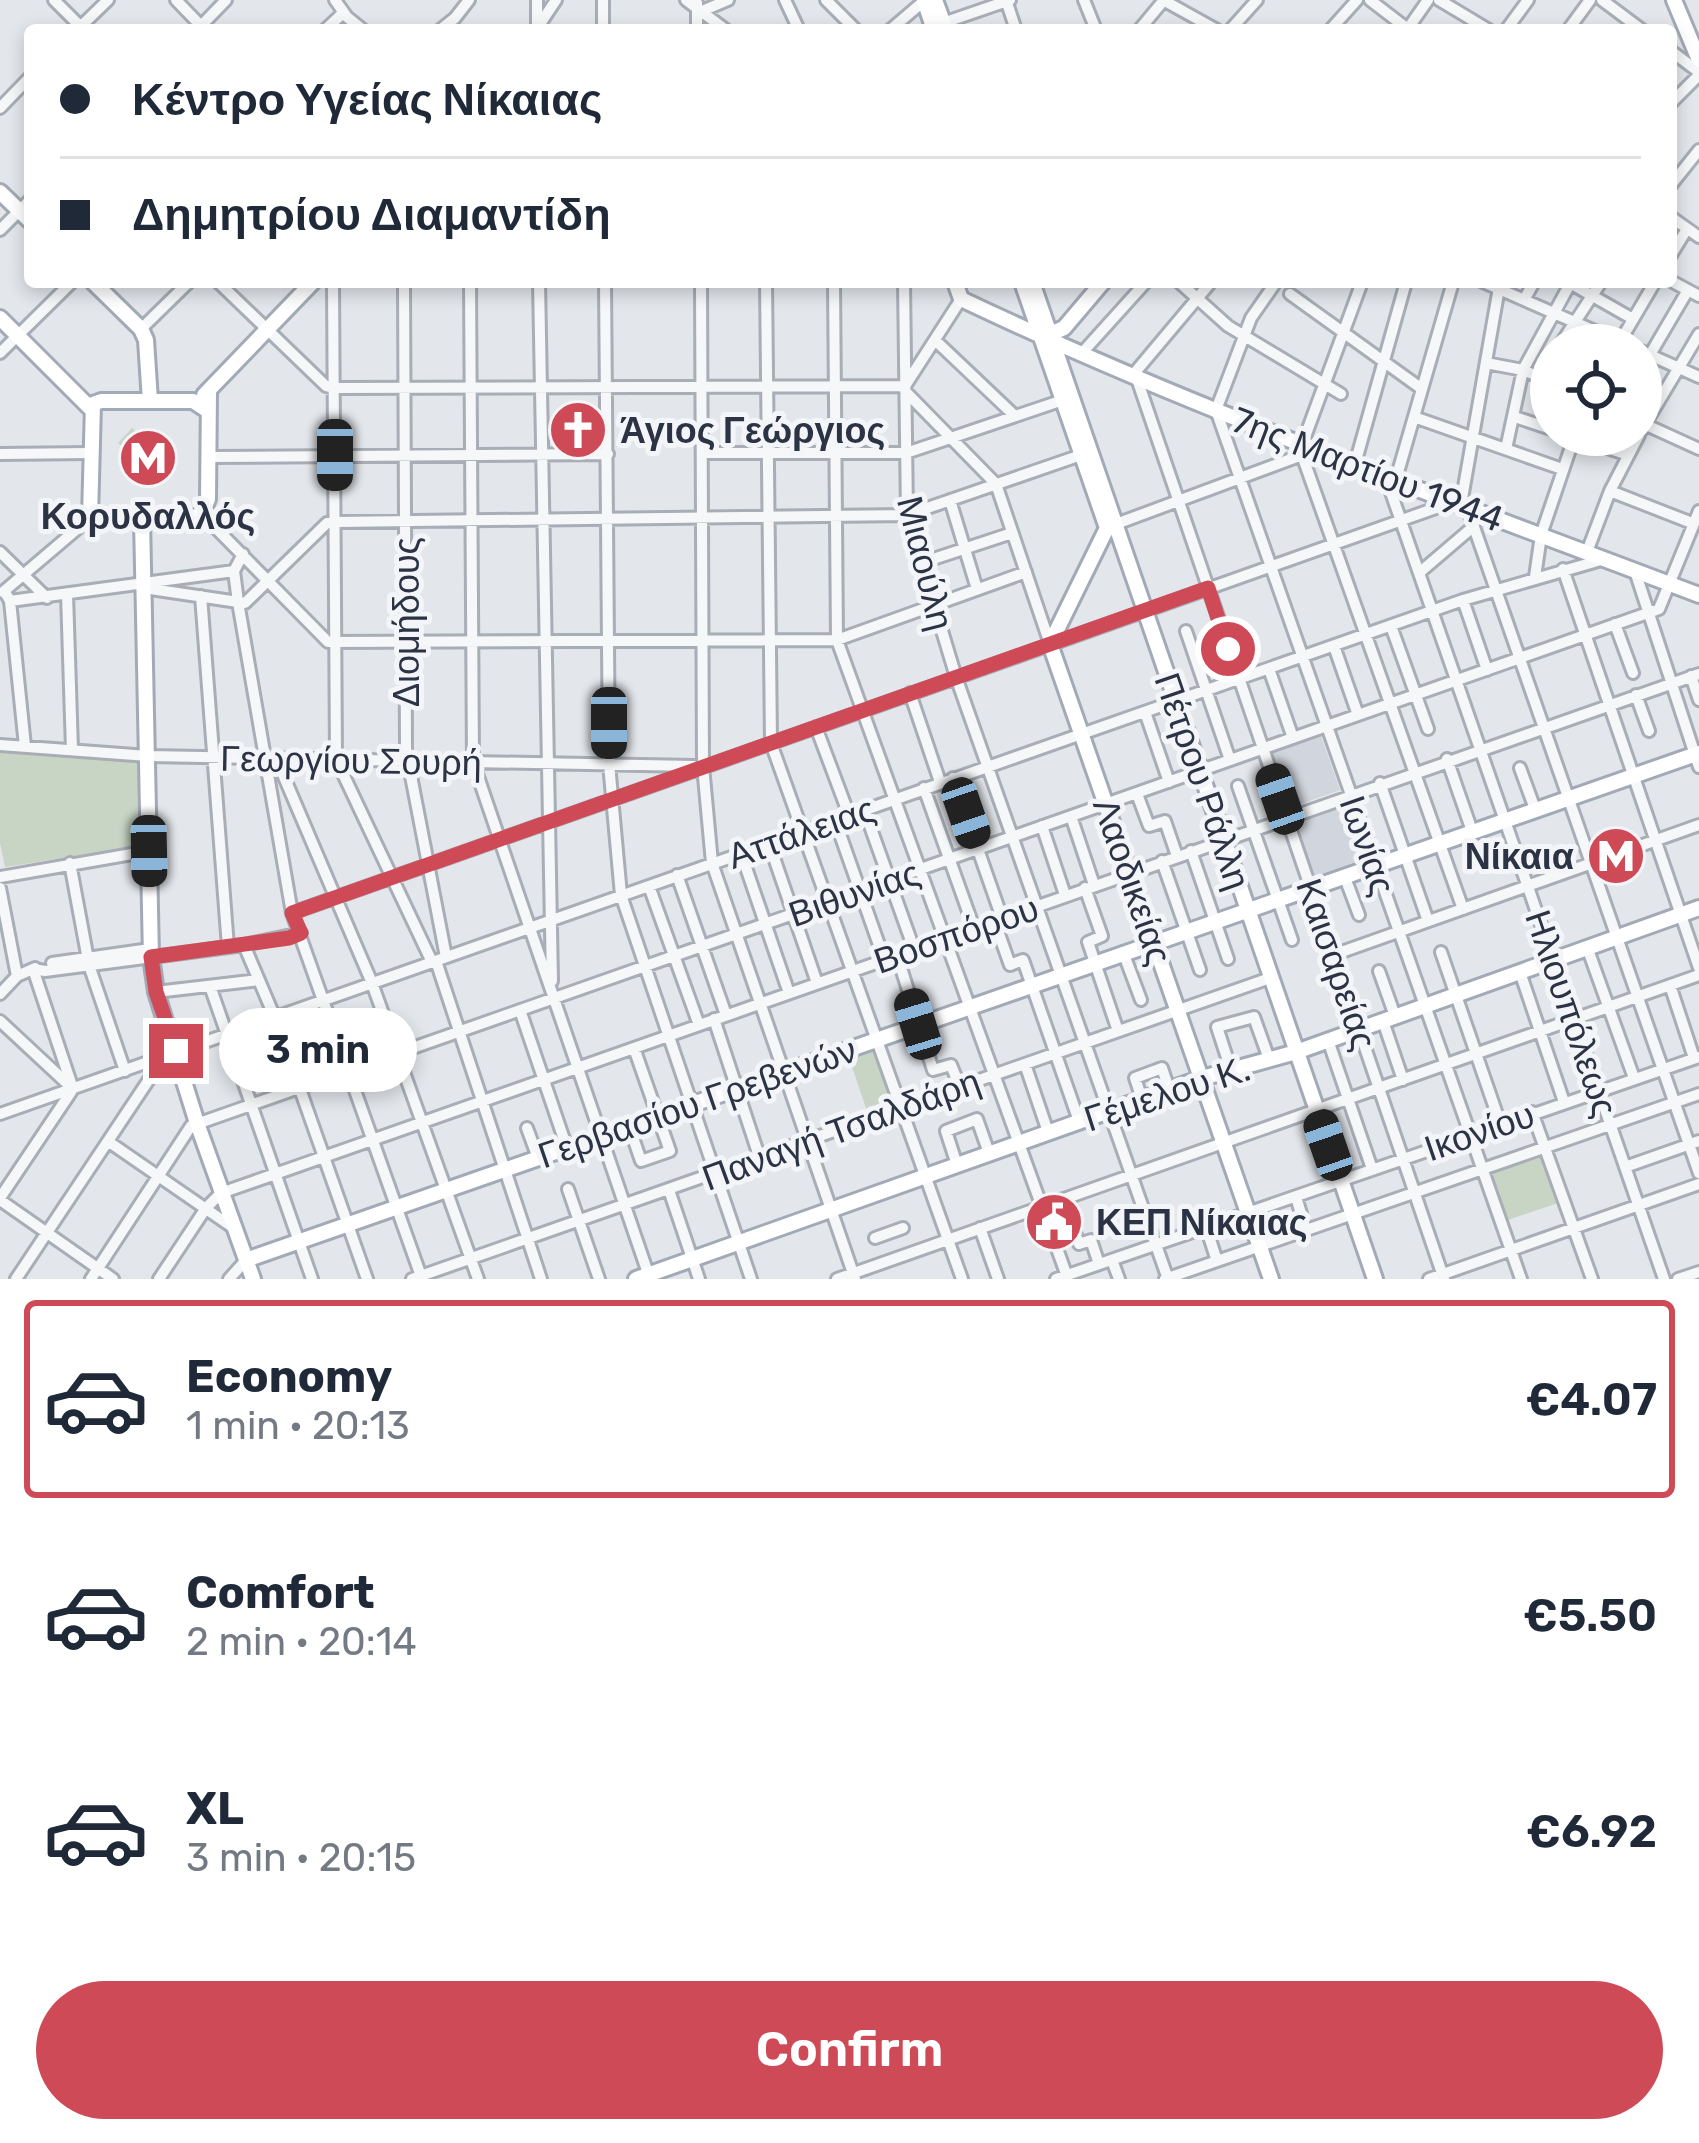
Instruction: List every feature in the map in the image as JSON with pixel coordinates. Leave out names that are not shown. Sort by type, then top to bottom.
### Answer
[{"type":"main road","points":[[1674,0],[1699,60]]},
{"type":"main road","points":[[99,288],[142,329],[150,401]]},
{"type":"main road","points":[[90,408],[101,401],[193,401],[208,392],[307,288]]},
{"type":"main road","points":[[957,288],[962,299]]},
{"type":"main road","name":"Πέτρου Ράλλη","points":[[1025,288],[1064,373],[1111,529]]},
{"type":"main road","name":"Πέτρου Ράλλη","points":[[1035,288],[1063,400],[1145,610],[1375,1279]]},
{"type":"main road","points":[[1048,338],[1064,328],[1098,288]]},
{"type":"main road","name":"7ης Μαρτίου 1944","points":[[962,299],[1302,450],[1355,464],[1699,595]]},
{"type":"main road","points":[[0,318],[90,408],[90,518],[190,519],[202,514],[208,499],[208,392]]},
{"type":"main road","points":[[1064,373],[1069,358],[1080,354]]},
{"type":"main road","points":[[193,401],[208,411]]},
{"type":"main road","points":[[142,519],[150,953],[170,1055],[197,1123],[214,1200],[235,1229],[243,1262],[253,1279]]},
{"type":"main road","points":[[1050,644],[1111,529]]},
{"type":"main road","name":"Λαοδικείας","points":[[1050,644],[1271,1279]]},
{"type":"main road","name":"Γερβασίου Γρεβενών","points":[[243,1262],[1534,809],[1697,758]]},
{"type":"main road","name":"Γέμελου Κ.","points":[[645,1278],[1079,1121],[1202,1078],[1296,1052],[1699,908]]},
{"type":"street","points":[[54,0],[76,24]]},
{"type":"street","points":[[85,24],[108,0]]},
{"type":"street","points":[[176,0],[197,24]]},
{"type":"street","points":[[205,24],[226,0]]},
{"type":"street","points":[[335,0],[356,24]]},
{"type":"street","points":[[448,24],[469,0]]},
{"type":"street","points":[[686,0],[699,7],[728,0]]},
{"type":"street","points":[[826,0],[850,24]]},
{"type":"street","points":[[949,24],[1007,0]]},
{"type":"street","points":[[1144,24],[1164,0],[1206,24]]},
{"type":"street","points":[[1235,24],[1256,0]]},
{"type":"street","points":[[1370,0],[1400,24]]},
{"type":"street","points":[[1439,0],[1479,24]]},
{"type":"street","points":[[1604,0],[1631,24]]},
{"type":"street","points":[[333,24],[343,13]]},
{"type":"street","points":[[455,18],[460,24]]},
{"type":"street","points":[[1677,97],[1699,74]]},
{"type":"street","points":[[0,108],[24,83]]},
{"type":"street","points":[[1677,178],[1699,150]]},
{"type":"street","points":[[0,230],[24,212]]},
{"type":"street","points":[[1677,222],[1699,237]]},
{"type":"street","points":[[1677,245],[1687,229]]},
{"type":"street","points":[[0,353],[66,288]]},
{"type":"street","points":[[142,329],[183,288]]},
{"type":"street","points":[[224,288],[326,386],[335,388],[905,388],[996,484]]},
{"type":"street","points":[[334,288],[336,760],[390,878],[438,960],[541,1279]]},
{"type":"street","name":"Διομήδους","points":[[404,288],[408,761],[438,960]]},
{"type":"street","points":[[470,288],[473,762],[626,1206],[645,1278]]},
{"type":"street","points":[[539,288],[553,998]]},
{"type":"street","points":[[605,288],[609,764],[621,895],[752,1279]]},
{"type":"street","points":[[701,288],[703,766],[712,863],[854,1276]]},
{"type":"street","points":[[766,288],[771,743],[962,1279]]},
{"type":"street","points":[[834,288],[837,640],[1064,1278]]},
{"type":"street","name":"Μιαούλη","points":[[904,288],[907,515],[956,677],[1167,1279]]},
{"type":"street","points":[[1080,354],[1140,288]]},
{"type":"street","points":[[1186,288],[1244,336],[1341,394]]},
{"type":"street","points":[[1136,376],[1206,288]]},
{"type":"street","points":[[1216,410],[1257,305],[1271,288]]},
{"type":"street","points":[[1360,288],[1302,450],[1463,909]]},
{"type":"street","points":[[1355,464],[1404,288]]},
{"type":"street","points":[[1390,477],[1414,417],[1451,288]]},
{"type":"street","points":[[1499,288],[1460,504],[1474,526],[1675,1102],[1694,1143],[1699,1173]]},
{"type":"street","points":[[1503,288],[1578,324]]},
{"type":"street","points":[[1524,300],[1531,288]]},
{"type":"street","points":[[1547,324],[1567,288]]},
{"type":"street","points":[[1579,288],[1633,319]]},
{"type":"street","points":[[1574,322],[1597,288]]},
{"type":"street","points":[[1631,324],[1651,288]]},
{"type":"street","points":[[1662,333],[1694,293]]},
{"type":"street","points":[[1290,294],[1422,389]]},
{"type":"street","points":[[905,388],[962,299]]},
{"type":"street","points":[[1662,396],[1699,334]]},
{"type":"street","points":[[934,340],[1015,416]]},
{"type":"street","points":[[1506,449],[1530,356]]},
{"type":"street","points":[[1662,360],[1699,376]]},
{"type":"street","points":[[1486,363],[1530,373]]},
{"type":"street","name":"Καισαρείας","points":[[1136,376],[1443,1277]]},
{"type":"street","points":[[702,454],[906,453],[1063,400]]},
{"type":"street","name":"Ιωνίας","points":[[1216,410],[1521,1279]]},
{"type":"street","points":[[1414,417],[1562,469]]},
{"type":"street","points":[[1515,417],[1530,422]]},
{"type":"street","points":[[1662,435],[1699,449]]},
{"type":"street","points":[[1111,529],[1302,450]]},
{"type":"street","points":[[0,454],[91,453]]},
{"type":"street","points":[[209,457],[608,454]]},
{"type":"street","points":[[144,585],[245,603],[327,523],[335,521],[907,515],[1082,454]]},
{"type":"street","points":[[1535,577],[1541,535],[1566,456]]},
{"type":"street","points":[[1587,552],[1627,456]]},
{"type":"street","name":"Ηλιουπόλεως","points":[[1390,477],[1400,520],[1664,1279]]},
{"type":"street","name":"Λαοδικείας","points":[[996,484],[1050,644]]},
{"type":"street","points":[[1610,490],[1692,523]]},
{"type":"street","points":[[950,500],[977,589]]},
{"type":"street","points":[[292,913],[1400,520],[1460,504]]},
{"type":"street","points":[[1646,613],[1659,609],[1699,511]]},
{"type":"street","points":[[202,514],[328,642],[837,640],[1026,572]]},
{"type":"street","points":[[5,595],[90,518]]},
{"type":"street","points":[[1419,573],[1474,526]]},
{"type":"street","points":[[921,563],[1012,532]]},
{"type":"street","points":[[0,552],[47,598]]},
{"type":"street","points":[[244,554],[233,572],[271,758],[292,913],[418,1278]]},
{"type":"street","name":"Αττάλειας","points":[[0,1114],[1432,611],[1604,559]]},
{"type":"street","points":[[837,1279],[1670,986],[1699,971],[1563,569]]},
{"type":"street","points":[[1635,571],[1697,758]]},
{"type":"street","points":[[5,595],[47,598],[233,572]]},
{"type":"street","points":[[67,594],[72,750]]},
{"type":"street","points":[[5,595],[25,746]]},
{"type":"street","points":[[201,596],[228,947]]},
{"type":"street","points":[[1463,601],[1487,670]]},
{"type":"street","name":"Βιθυνίας","points":[[197,1123],[1646,613]]},
{"type":"street","points":[[1615,624],[1633,674]]},
{"type":"street","points":[[1391,626],[1427,729]]},
{"type":"street","points":[[1186,631],[1230,760]]},
{"type":"street","points":[[1334,646],[1358,715]]},
{"type":"street","points":[[1269,669],[1293,738]]},
{"type":"street","points":[[1695,675],[1699,700]]},
{"type":"street","name":"Βοσπόρου","points":[[214,1200],[1350,793],[1695,675]]},
{"type":"street","points":[[910,693],[978,849],[1010,965],[1023,960],[1079,1121]]},
{"type":"street","points":[[1636,695],[1649,731]]},
{"type":"street","points":[[1145,712],[1169,782]]},
{"type":"street","points":[[816,727],[849,814]]},
{"type":"street","name":"Γεωργίου Σουρή","points":[[0,746],[148,756],[703,766]]},
{"type":"street","points":[[271,758],[372,983],[478,1279]]},
{"type":"street","points":[[1448,759],[1472,831]]},
{"type":"street","points":[[1520,768],[1534,809]]},
{"type":"street","points":[[1380,783],[1428,921]]},
{"type":"street","points":[[1238,786],[1292,940]]},
{"type":"street","points":[[925,788],[974,928]]},
{"type":"street","points":[[1137,794],[1149,826],[1165,820],[1177,856]]},
{"type":"street","points":[[864,809],[914,949]]},
{"type":"street","points":[[1071,816],[1102,936],[1088,941],[1118,1031]]},
{"type":"street","points":[[835,820],[933,1070],[951,1064],[960,1087]]},
{"type":"street","points":[[1333,955],[1699,825]]},
{"type":"street","points":[[1042,826],[1065,896]]},
{"type":"street","points":[[770,843],[818,983]]},
{"type":"street","points":[[0,877],[149,851]]},
{"type":"street","points":[[1191,851],[1228,959]]},
{"type":"street","points":[[741,853],[789,993]]},
{"type":"street","points":[[1162,861],[1200,970]]},
{"type":"street","points":[[70,862],[88,961],[125,1071]]},
{"type":"street","points":[[677,875],[702,946],[760,1159]]},
{"type":"street","points":[[1344,875],[1359,915]]},
{"type":"street","points":[[649,886],[698,1025]]},
{"type":"street","points":[[755,896],[784,886]]},
{"type":"street","points":[[0,888],[17,976]]},
{"type":"street","points":[[0,994],[17,976],[33,969],[244,945],[301,933]]},
{"type":"street","points":[[244,945],[275,1018],[367,1279]]},
{"type":"street","points":[[1587,947],[1634,1078]]},
{"type":"street","points":[[1124,952],[1141,1000]]},
{"type":"street","points":[[1441,952],[1500,1124]]},
{"type":"street","points":[[33,969],[73,1089]]},
{"type":"street","points":[[1379,971],[1403,1080]]},
{"type":"street","points":[[1520,972],[1564,1102]]},
{"type":"street","name":"Παναγή Τσαλδάρη","points":[[418,1278],[1270,978]]},
{"type":"street","points":[[156,992],[259,980]]},
{"type":"street","points":[[210,986],[312,1279]]},
{"type":"street","points":[[1670,986],[1696,1057]]},
{"type":"street","points":[[520,1010],[566,1148]]},
{"type":"street","points":[[1231,1070],[1217,1027],[1254,1017],[1269,1059]]},
{"type":"street","points":[[0,1021],[73,1089]]},
{"type":"street","points":[[1328,1040],[1372,1169]]},
{"type":"street","points":[[629,1126],[641,1161],[670,1151],[634,1048]]},
{"type":"street","points":[[16,1279],[170,1055]]},
{"type":"street","name":"Ικονίου","points":[[1064,1278],[1696,1057]]},
{"type":"street","points":[[1024,1064],[1048,1132]]},
{"type":"street","points":[[1142,1099],[1135,1078],[1162,1068],[1169,1090]]},
{"type":"street","points":[[73,1089],[0,1199],[95,1274],[113,1279]]},
{"type":"street","points":[[1167,1279],[1699,1094]]},
{"type":"street","points":[[1532,1112],[1592,1279]]},
{"type":"street","points":[[957,1165],[946,1131],[977,1119],[989,1154]]},
{"type":"street","points":[[95,1274],[190,1126],[197,1123]]},
{"type":"street","points":[[527,1128],[538,1158]]},
{"type":"street","points":[[109,1142],[160,1176],[214,1200],[159,1279]]},
{"type":"street","points":[[1625,1167],[1694,1143]]},
{"type":"street","points":[[1429,1279],[1699,1184]]},
{"type":"street","points":[[568,1189],[599,1279]]},
{"type":"street","points":[[669,1190],[698,1279]]},
{"type":"street","points":[[1296,1197],[1306,1230]]},
{"type":"street","points":[[1064,1199],[1079,1244],[1091,1240],[1099,1264]]},
{"type":"street","points":[[1205,1227],[1216,1279]]},
{"type":"street","points":[[874,1238],[903,1228]]},
{"type":"street","points":[[980,1228],[998,1279]]},
{"type":"street","points":[[1112,1259],[1119,1279]]},
{"type":"street","points":[[229,1279],[243,1262]]},
{"type":"street","points":[[1678,1279],[1699,1272]]},
{"type":"shaded area","points":[[1321,736],[1340,790],[1289,808],[1270,753]]},
{"type":"shaded area","points":[[1344,802],[1364,859],[1313,877],[1293,820]]},
{"type":"green space","points":[[132,428],[163,457],[154,478],[118,443]]},
{"type":"green space","points":[[0,752],[141,761],[141,846],[5,867],[0,843]]},
{"type":"green space","points":[[876,1043],[897,1104],[868,1114],[847,1052]]},
{"type":"green space","points":[[1541,1153],[1558,1203],[1505,1221],[1488,1171]]},
{"type":"place","name":"Άγιος Γεώργιος","points":[[578,430]]},
{"type":"place","name":"Κορυδαλλός","points":[[148,458]]},
{"type":"place","name":"Νίκαια","points":[[1616,856]]},
{"type":"place","name":"ΚΕΠ Νίκαιας","points":[[1054,1222]]},
{"type":"route","points":[[176,1051],[156,992],[151,957],[289,938],[301,933],[292,913],[1208,588],[1228,649]]}]
